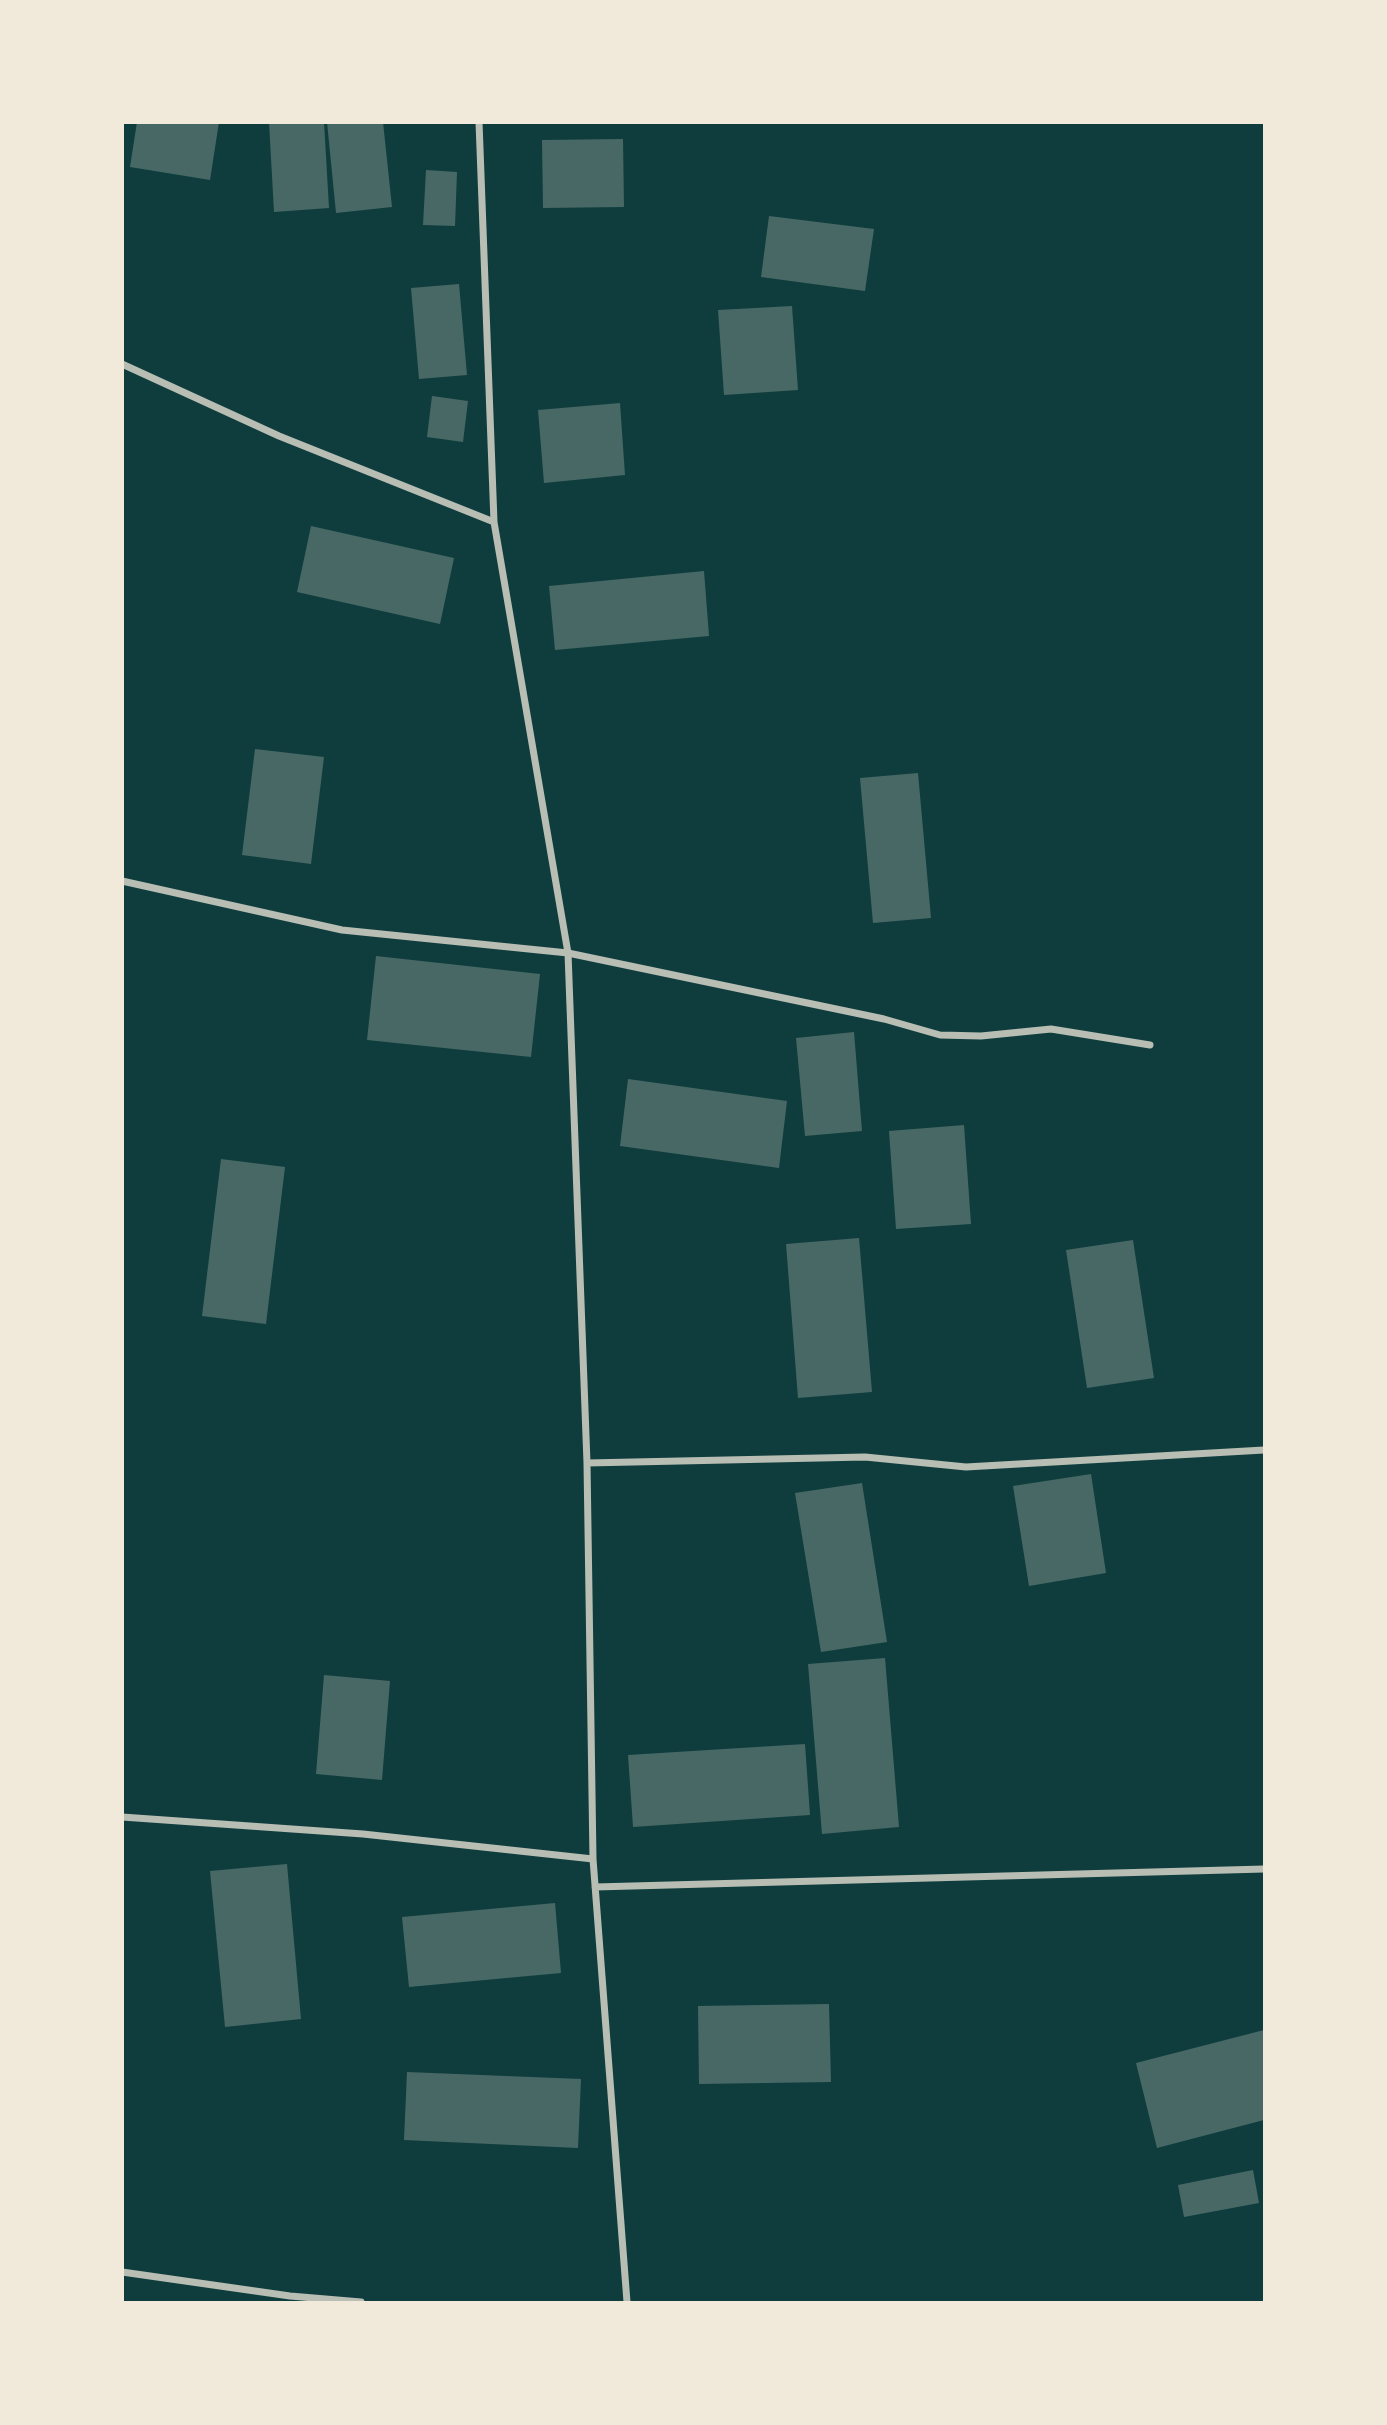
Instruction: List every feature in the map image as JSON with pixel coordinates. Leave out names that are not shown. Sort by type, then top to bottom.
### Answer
[{"type":"street","points":[[479,122],[494,522],[568,953],[587,1463],[593,1859],[627,2302]]},
{"type":"street","points":[[122,364],[279,436],[494,522]]},
{"type":"street","points":[[122,881],[342,930],[568,953],[884,1019],[940,1035],[981,1036],[1051,1029],[1150,1045]]},
{"type":"street","points":[[587,1463],[865,1457],[966,1467],[1173,1458],[1265,1450]]},
{"type":"street","points":[[122,1816],[363,1834],[593,1859]]},
{"type":"street","points":[[595,1887],[1265,1869]]},
{"type":"street","points":[[122,2272],[289,2296],[361,2302]]},
{"type":"building","points":[[137,122],[219,122],[210,180],[130,167]]},
{"type":"building","points":[[269,122],[324,122],[329,208],[274,212]]},
{"type":"building","points":[[327,122],[383,122],[392,207],[336,213]]},
{"type":"building","points":[[623,139],[624,207],[543,208],[542,140]]},
{"type":"building","points":[[426,170],[457,172],[455,226],[423,225]]},
{"type":"building","points":[[769,216],[874,229],[865,291],[761,277]]},
{"type":"building","points":[[459,284],[467,375],[419,379],[411,288]]},
{"type":"building","points":[[792,306],[798,390],[724,395],[718,310]]},
{"type":"building","points":[[432,396],[468,401],[463,442],[427,437]]},
{"type":"building","points":[[620,403],[625,475],[544,483],[538,410]]},
{"type":"building","points":[[311,526],[454,558],[440,624],[297,592]]},
{"type":"building","points":[[704,571],[709,636],[555,650],[549,586]]},
{"type":"building","points":[[255,749],[324,757],[311,864],[242,855]]},
{"type":"building","points":[[918,773],[931,918],[873,923],[860,778]]},
{"type":"building","points":[[376,956],[540,974],[531,1057],[367,1040]]},
{"type":"building","points":[[854,1032],[862,1131],[805,1136],[796,1038]]},
{"type":"building","points":[[628,1079],[787,1101],[779,1168],[620,1146]]},
{"type":"building","points":[[964,1125],[971,1224],[896,1229],[889,1131]]},
{"type":"building","points":[[221,1159],[285,1167],[266,1324],[202,1316]]},
{"type":"building","points":[[859,1238],[872,1392],[798,1398],[786,1244]]},
{"type":"building","points":[[1133,1240],[1154,1378],[1087,1388],[1066,1250]]},
{"type":"building","points":[[1091,1474],[1106,1573],[1029,1586],[1013,1486]]},
{"type":"building","points":[[862,1483],[887,1642],[821,1652],[795,1493]]},
{"type":"building","points":[[885,1658],[899,1827],[822,1834],[808,1664]]},
{"type":"building","points":[[324,1675],[390,1681],[382,1780],[316,1774]]},
{"type":"building","points":[[805,1744],[810,1815],[633,1827],[628,1755]]},
{"type":"building","points":[[287,1864],[301,2019],[225,2027],[210,1871]]},
{"type":"building","points":[[555,1903],[561,1973],[409,1987],[402,1917]]},
{"type":"building","points":[[829,2004],[831,2082],[699,2084],[698,2006]]},
{"type":"building","points":[[1264,2030],[1264,2120],[1157,2148],[1136,2063]]},
{"type":"building","points":[[407,2072],[581,2079],[578,2148],[404,2140]]},
{"type":"building","points":[[1253,2170],[1259,2203],[1184,2217],[1178,2185]]}]
